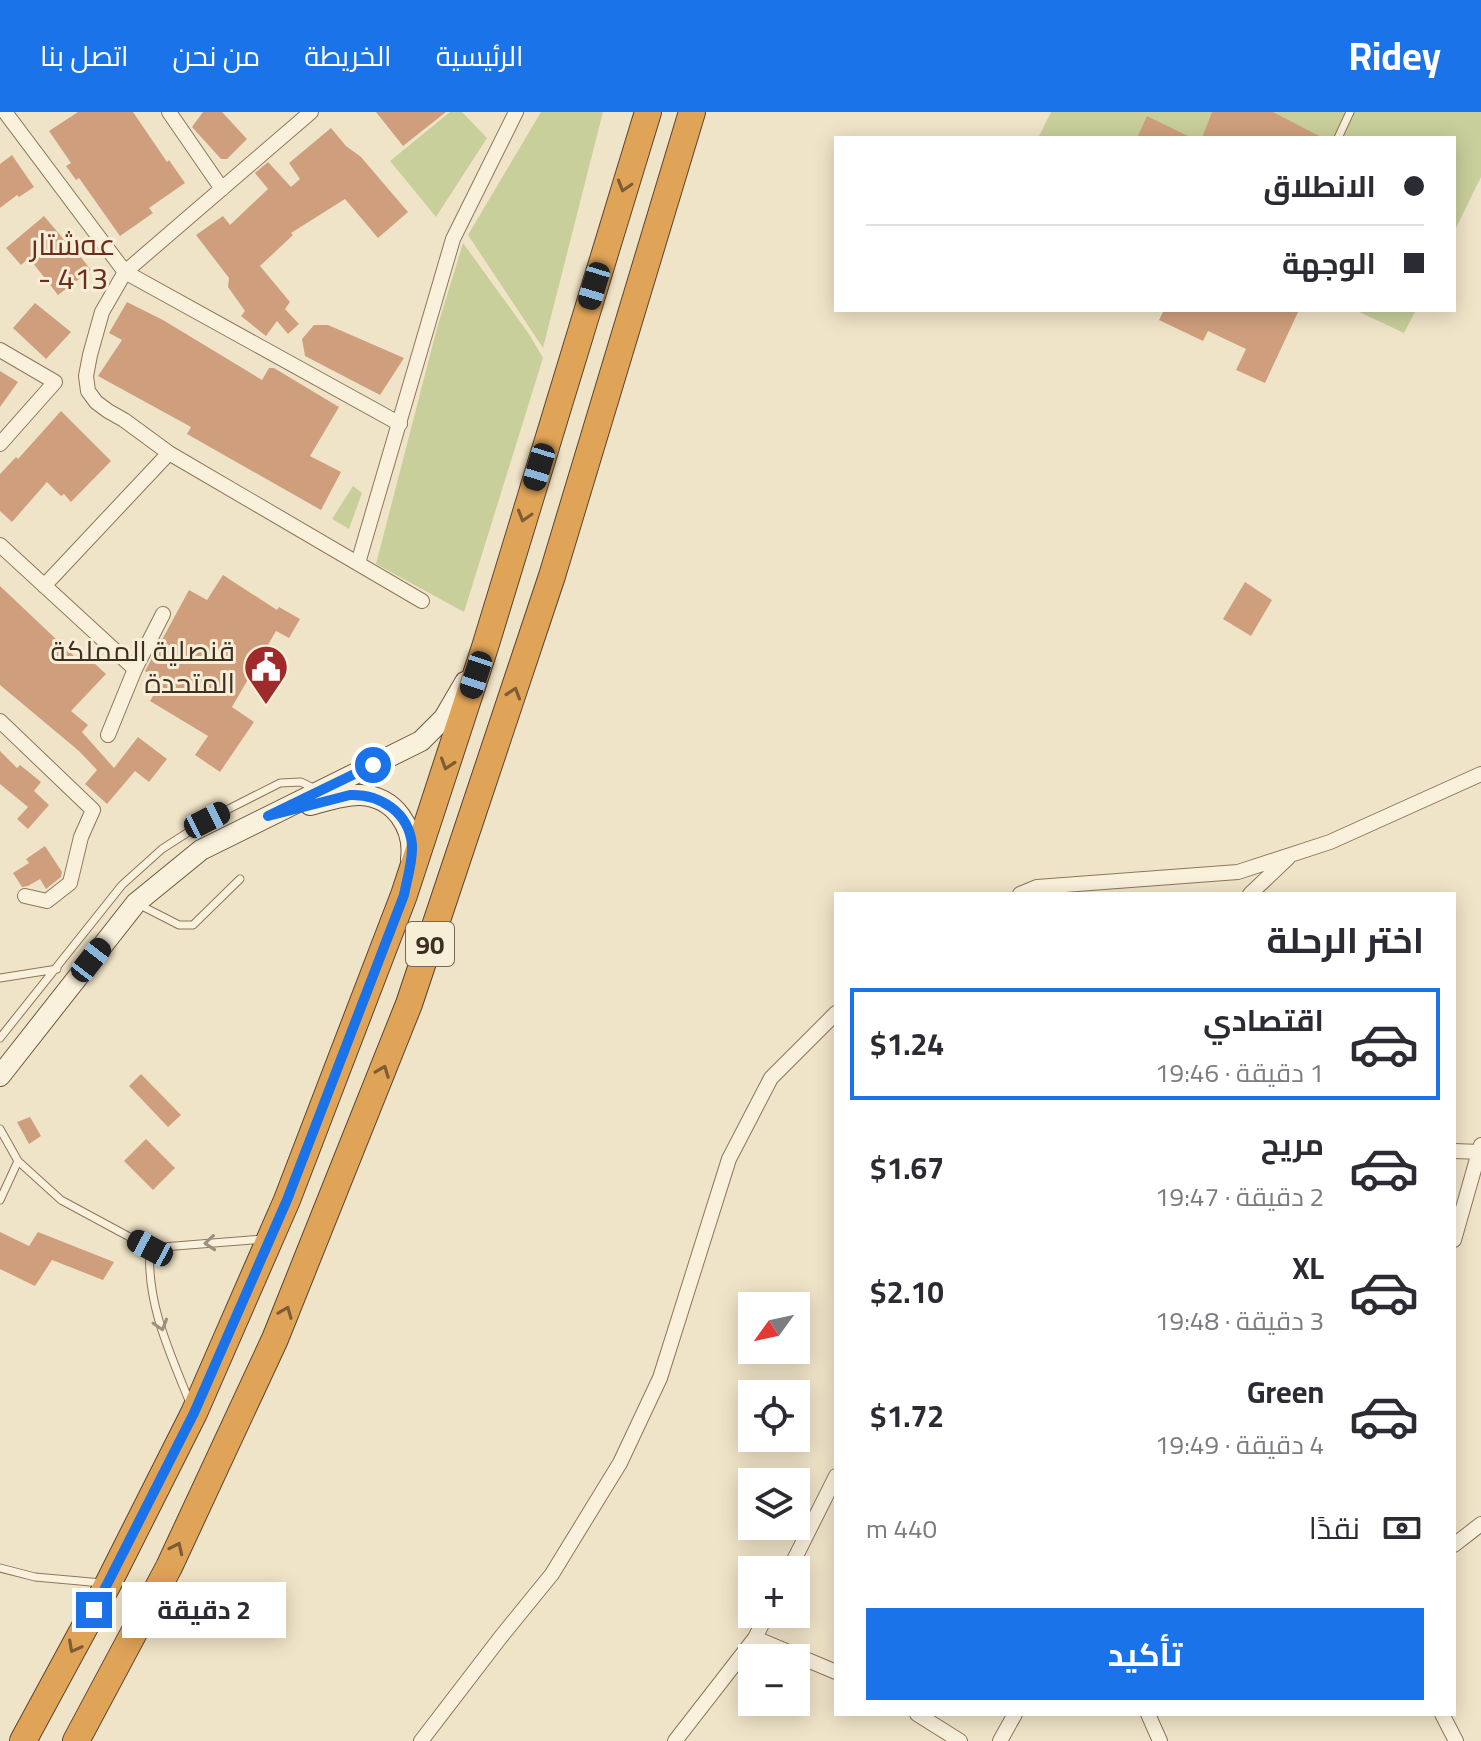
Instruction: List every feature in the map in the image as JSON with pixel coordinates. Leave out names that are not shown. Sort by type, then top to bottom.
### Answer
[{"type":"highway","name":"90","points":[[23,1741],[108,1584],[194,1413],[270,1238],[404,895],[485,647],[648,112]]},
{"type":"highway","name":"90","points":[[76,1741],[169,1567],[275,1339],[409,1004],[547,591],[692,112]]},
{"type":"street","points":[[5,112],[125,272],[400,424]]},
{"type":"street","points":[[169,112],[222,189]]},
{"type":"street","points":[[311,112],[125,272],[102,312],[88,365],[88,391],[108,411],[169,453],[422,601]]},
{"type":"street","points":[[358,563],[453,239],[516,112]]},
{"type":"street","points":[[0,350],[55,382],[0,444]]},
{"type":"street","points":[[44,586],[169,453]]},
{"type":"street","points":[[0,545],[135,669]]},
{"type":"street","points":[[108,735],[135,669],[163,614]]},
{"type":"street","points":[[0,1076],[136,903],[201,850],[428,736],[449,712],[485,647]]},
{"type":"street","points":[[0,721],[93,810],[81,837],[70,883],[47,901],[25,896]]},
{"type":"street","points":[[1025,892],[1037,887],[1238,872],[1330,842],[1481,774]]},
{"type":"street","points":[[268,816],[350,795],[383,801],[398,813],[411,836],[412,856],[404,895]]},
{"type":"street","points":[[1252,892],[1291,855]]},
{"type":"street","points":[[421,1741],[552,1574],[620,1463],[660,1378],[729,1159],[771,1078],[834,1015]]},
{"type":"street","points":[[1456,1151],[1480,1150],[1456,1233]]},
{"type":"street","points":[[796,1556],[834,1480]]},
{"type":"street","points":[[1456,1543],[1481,1524]]},
{"type":"street","points":[[675,1741],[760,1628]]},
{"type":"street","points":[[755,1638],[834,1671]]},
{"type":"street","points":[[920,1716],[960,1741]]},
{"type":"street","points":[[1000,1741],[1014,1716]]},
{"type":"street","points":[[1149,1716],[1160,1741]]},
{"type":"street","points":[[1443,1716],[1456,1741]]},
{"type":"lane","points":[[1339,136],[1350,112]]},
{"type":"lane","points":[[0,1038],[122,885],[151,858],[184,833],[280,783],[301,782],[319,791]]},
{"type":"lane","points":[[136,903],[179,925],[193,925],[240,879]]},
{"type":"lane","points":[[0,978],[57,969]]},
{"type":"lane","points":[[0,1129],[18,1161],[61,1200],[150,1248],[270,1238]]},
{"type":"lane","points":[[0,1200],[18,1161]]},
{"type":"lane","points":[[150,1248],[148,1274],[159,1323],[194,1413]]},
{"type":"lane","points":[[0,1568],[35,1577],[108,1584]]},
{"type":"green space","points":[[450,112],[462,112],[487,138],[436,217],[390,161]]},
{"type":"green space","points":[[541,112],[603,112],[543,348],[468,235]]},
{"type":"green space","points":[[1051,112],[1481,112],[1481,177],[1456,228],[1456,136],[1039,136]]},
{"type":"green space","points":[[463,243],[543,358],[464,612],[376,564],[437,328]]},
{"type":"green space","points":[[1359,312],[1415,312],[1404,333]]},
{"type":"green space","points":[[353,486],[362,493],[349,529],[332,519]]},
{"type":"building","points":[[78,112],[133,112],[185,183],[149,208],[153,213],[120,236],[79,178],[76,180],[66,166],[71,163],[49,131]]},
{"type":"building","points":[[203,112],[222,112],[247,139],[227,159],[221,159],[192,127]]},
{"type":"building","points":[[376,112],[446,112],[403,146]]},
{"type":"building","points":[[1212,112],[1273,112],[1319,136],[1203,136]]},
{"type":"building","points":[[1147,116],[1188,136],[1138,136]]},
{"type":"building","points":[[331,128],[346,146],[361,157],[408,212],[378,238],[345,199],[291,233],[293,235],[260,266],[290,302],[285,309],[299,324],[288,334],[277,321],[266,336],[241,316],[245,311],[228,287],[229,278],[196,235],[223,216],[230,225],[268,189],[255,173],[268,162],[291,187],[300,179],[289,163]]},
{"type":"building","points":[[12,155],[34,187],[0,208],[0,164]]},
{"type":"building","points":[[44,216],[91,270],[58,295],[29,258],[21,265],[6,248]]},
{"type":"building","points":[[127,302],[163,320],[262,380],[269,368],[274,368],[339,407],[310,456],[341,472],[321,510],[187,434],[191,427],[98,376],[122,340],[109,333]]},
{"type":"building","points":[[35,303],[71,332],[46,359],[13,328]]},
{"type":"building","points":[[1163,312],[1298,312],[1265,383],[1236,370],[1246,349],[1208,331],[1203,341],[1159,320]]},
{"type":"building","points":[[314,325],[328,325],[404,358],[380,395],[305,356],[302,339]]},
{"type":"building","points":[[0,371],[18,382],[0,407]]},
{"type":"building","points":[[61,411],[111,461],[71,502],[47,482],[12,522],[0,511],[0,474],[16,457],[18,459]]},
{"type":"building","points":[[223,575],[277,610],[279,607],[300,619],[289,638],[276,631],[232,707],[254,722],[220,772],[195,755],[208,736],[150,701],[162,681],[145,671],[189,590],[207,600]]},
{"type":"building","points":[[1245,582],[1272,600],[1251,636],[1223,619]]},
{"type":"building","points":[[0,586],[75,657],[81,651],[106,674],[71,711],[88,725],[82,732],[114,768],[138,737],[167,759],[149,782],[135,771],[107,804],[85,784],[97,770],[79,751],[0,685]]},
{"type":"building","points":[[0,751],[17,768],[20,765],[41,782],[34,791],[49,805],[28,829],[17,819],[28,807],[0,784]]},
{"type":"building","points":[[45,846],[62,872],[61,877],[46,889],[40,879],[22,887],[13,873],[29,863],[26,859]]},
{"type":"building","points":[[141,1074],[181,1115],[168,1127],[129,1086]]},
{"type":"building","points":[[30,1117],[41,1136],[29,1144],[17,1122]]},
{"type":"building","points":[[146,1139],[175,1168],[153,1190],[124,1161]]},
{"type":"building","points":[[0,1232],[29,1246],[38,1232],[114,1262],[103,1280],[52,1260],[35,1286],[0,1269]]},
{"type":"place","name":"قنصلية المملكة المتحدة","points":[[266,706]]},
{"type":"district","name":"عه‌شتار - 413","points":[[73,261]]},
{"type":"route","points":[[94,1610],[194,1413],[287,1200],[404,895],[412,856],[411,836],[398,813],[383,801],[350,795],[268,816],[373,765]]}]
